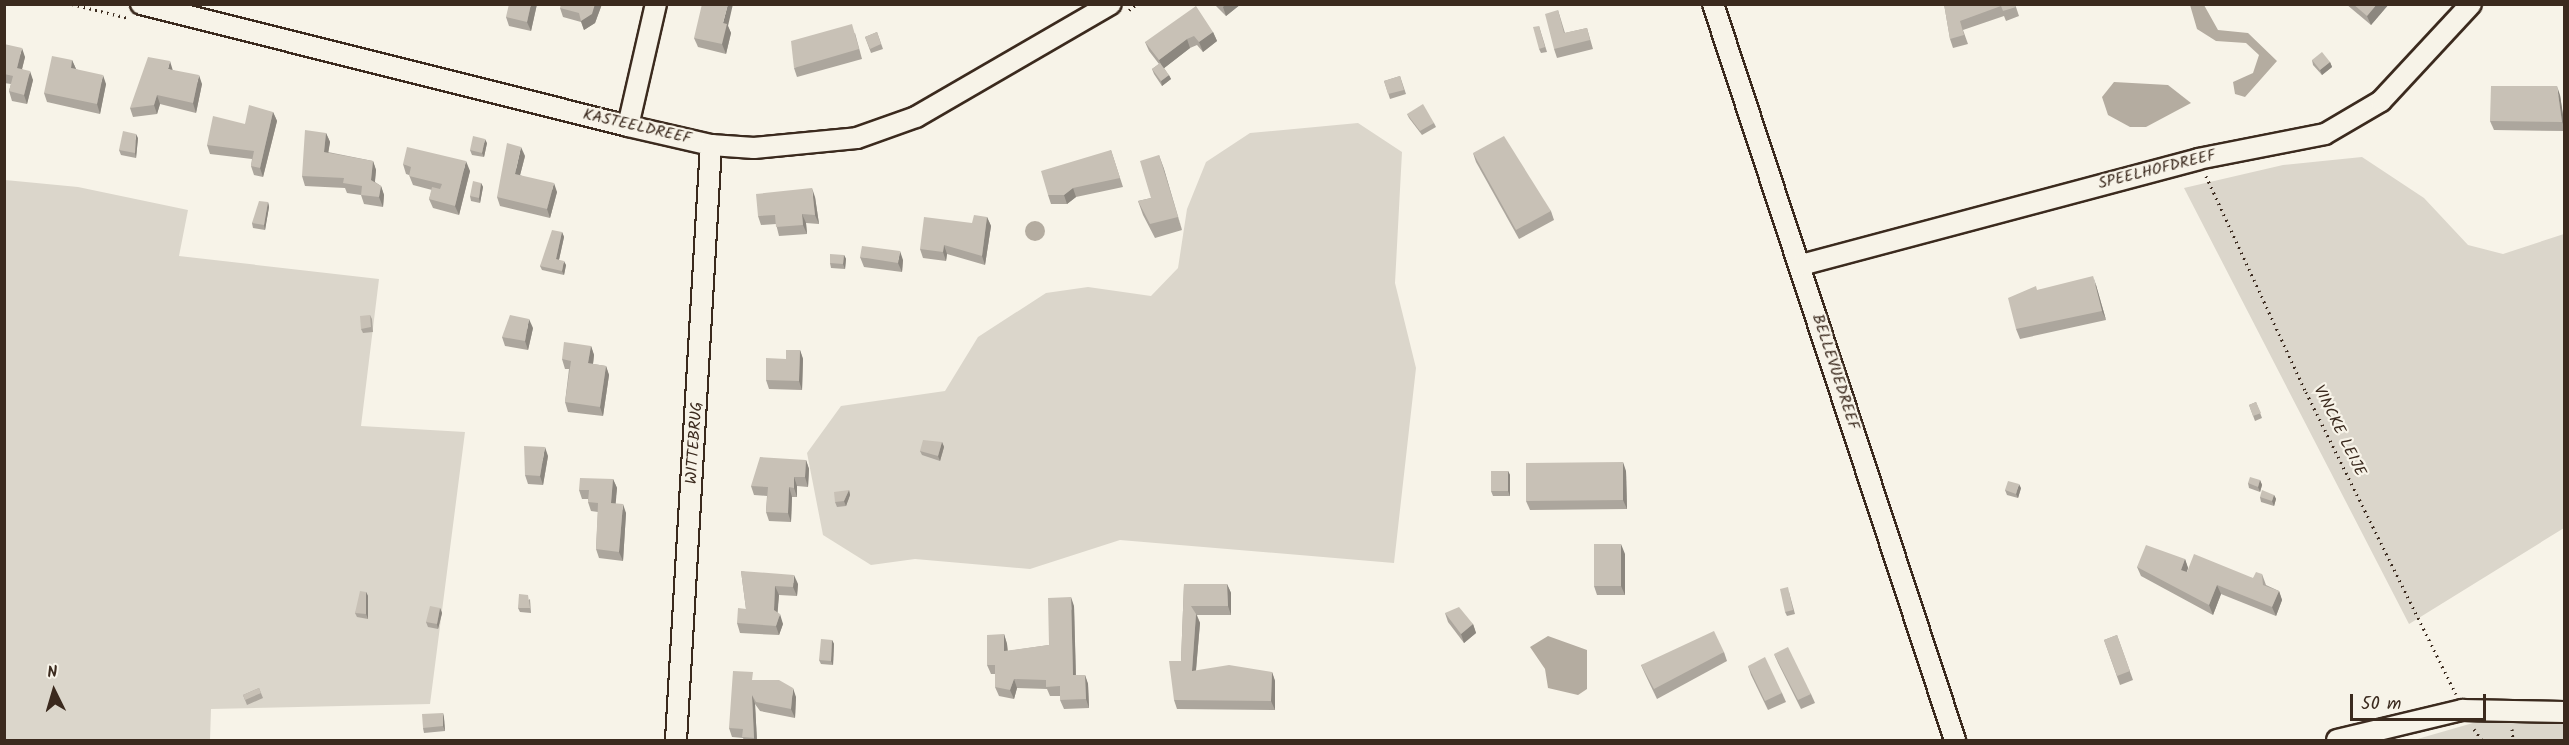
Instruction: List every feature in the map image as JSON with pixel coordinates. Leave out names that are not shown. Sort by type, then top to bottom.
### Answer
[{"type":"street","name":"KASTEELDREEF","points":[[141,4],[711,145],[804,147],[857,138],[916,117],[1112,4]]},
{"type":"street","points":[[628,126],[656,4]]},
{"type":"street","name":"BELLEVUEDREEF","points":[[1713,4],[1801,265],[1955,741]]},
{"type":"street","name":"SPEELHOFDREEF","points":[[1801,265],[2198,159],[2325,134],[2381,101],[2471,4]]},
{"type":"street","name":"WITTEBRUG","points":[[676,741],[711,145]]},
{"type":"street","points":[[2337,741],[2462,710],[2565,712]]},
{"type":"path","name":"VINCKE LEIJE","points":[[2198,159],[2462,710]]},
{"type":"shaded area","points":[[2190,5],[2204,5],[2218,30],[2248,33],[2277,61],[2245,97],[2235,94],[2233,82],[2253,73],[2259,55],[2246,43],[2216,41],[2197,29]]},
{"type":"shaded area","points":[[2114,82],[2168,85],[2191,103],[2146,127],[2130,127],[2108,115],[2102,97]]},
{"type":"shaded area","points":[[1358,123],[1402,152],[1395,283],[1416,368],[1394,563],[1120,540],[1030,569],[915,559],[871,565],[823,535],[807,453],[841,406],[945,391],[978,337],[1046,293],[1088,287],[1151,296],[1178,268],[1187,209],[1206,162],[1250,133]]},
{"type":"shaded area","points":[[2362,157],[2424,198],[2468,245],[2503,254],[2564,234],[2564,528],[2409,624],[2184,188],[2283,165]]},
{"type":"shaded area","points":[[5,180],[78,187],[188,210],[179,256],[379,279],[361,426],[465,432],[430,704],[211,709],[210,740],[5,740]]},
{"type":"shaded area","points":[[1031,221],[1039,221],[1045,227],[1045,235],[1039,241],[1031,241],[1025,235],[1025,227]]},
{"type":"shaded area","points":[[1548,636],[1587,650],[1587,689],[1578,695],[1548,688],[1545,669],[1530,647]]},
{"type":"shaded area","points":[[2511,712],[2564,715],[2564,740],[2414,740]]},
{"type":"building","points":[[509,4],[531,4],[527,22],[506,17]]},
{"type":"building","points":[[561,4],[595,4],[592,14],[581,21],[579,13],[560,8]]},
{"type":"building","points":[[702,4],[728,4],[723,23],[727,24],[722,44],[694,38]]},
{"type":"building","points":[[1944,4],[2015,4],[2016,7],[2003,11],[2001,6],[1960,21],[1964,35],[1950,39]]},
{"type":"building","points":[[2353,4],[2377,4],[2367,16]]},
{"type":"building","points":[[1196,6],[1213,32],[1199,42],[1194,36],[1187,39],[1159,60],[1145,42]]},
{"type":"building","points":[[1558,10],[1564,33],[1587,28],[1590,40],[1554,49],[1545,14]]},
{"type":"building","points":[[852,24],[859,49],[794,68],[791,41]]},
{"type":"building","points":[[1539,26],[1545,47],[1539,49],[1533,27]]},
{"type":"building","points":[[877,32],[881,44],[870,49],[865,37]]},
{"type":"building","points":[[4,44],[22,48],[17,68],[30,71],[24,95],[9,91],[13,76],[4,74]]},
{"type":"building","points":[[2322,52],[2330,62],[2320,70],[2312,60]]},
{"type":"building","points":[[52,56],[72,60],[71,68],[103,75],[97,104],[44,93]]},
{"type":"building","points":[[148,57],[170,61],[168,69],[199,75],[193,103],[157,95],[154,105],[130,108]]},
{"type":"building","points":[[1160,63],[1169,75],[1161,81],[1152,69]]},
{"type":"building","points":[[1400,76],[1404,90],[1388,94],[1384,81]]},
{"type":"building","points":[[2491,86],[2557,86],[2562,122],[2490,121]]},
{"type":"building","points":[[1423,104],[1434,123],[1420,131],[1407,114]]},
{"type":"building","points":[[249,105],[273,112],[260,168],[251,166],[254,151],[207,145],[213,116],[245,124]]},
{"type":"building","points":[[305,130],[326,133],[324,152],[373,161],[371,180],[381,186],[379,197],[361,195],[362,186],[343,183],[344,178],[302,176]]},
{"type":"building","points":[[123,131],[136,134],[135,153],[119,150]]},
{"type":"building","points":[[473,136],[485,139],[482,153],[470,150]]},
{"type":"building","points":[[1504,136],[1551,211],[1516,230],[1473,153]]},
{"type":"building","points":[[507,143],[521,147],[515,174],[554,183],[547,209],[497,197]]},
{"type":"building","points":[[407,147],[466,161],[455,206],[429,199],[432,187],[440,189],[442,184],[409,176],[411,167],[403,164]]},
{"type":"building","points":[[1111,150],[1120,178],[1073,188],[1064,195],[1048,195],[1041,171]]},
{"type":"building","points":[[1159,155],[1178,217],[1150,224],[1138,201],[1151,198],[1140,161]]},
{"type":"building","points":[[473,181],[481,183],[479,198],[470,196]]},
{"type":"building","points":[[812,188],[815,215],[802,214],[803,225],[776,227],[775,215],[758,216],[756,194]]},
{"type":"building","points":[[259,201],[268,202],[264,225],[252,223]]},
{"type":"building","points":[[974,215],[987,217],[982,256],[944,245],[943,252],[920,249],[924,217],[972,223]]},
{"type":"building","points":[[552,230],[562,232],[556,259],[564,261],[562,271],[540,266]]},
{"type":"building","points":[[862,246],[900,251],[898,263],[860,257]]},
{"type":"building","points":[[830,254],[844,255],[843,264],[830,263]]},
{"type":"building","points":[[2093,276],[2102,311],[2016,329],[2008,298],[2036,286],[2037,290]]},
{"type":"building","points":[[370,315],[371,327],[361,329],[360,316]]},
{"type":"building","points":[[510,315],[529,319],[525,341],[502,337]]},
{"type":"building","points":[[564,342],[591,346],[588,363],[606,366],[600,407],[565,402],[571,361],[562,359]]},
{"type":"building","points":[[786,350],[800,350],[799,381],[766,380],[766,358],[786,359]]},
{"type":"building","points":[[2256,402],[2261,413],[2253,416],[2249,405]]},
{"type":"building","points":[[923,440],[942,442],[938,456],[920,451]]},
{"type":"building","points":[[524,446],[545,447],[540,476],[525,475]]},
{"type":"building","points":[[760,457],[806,460],[805,477],[794,477],[794,488],[789,487],[788,513],[766,512],[768,487],[751,486]]},
{"type":"building","points":[[1623,462],[1623,500],[1526,501],[1526,463]]},
{"type":"building","points":[[1491,471],[1508,471],[1508,491],[1491,491]]},
{"type":"building","points":[[2250,477],[2260,480],[2258,487],[2248,483]]},
{"type":"building","points":[[580,478],[613,479],[611,503],[623,504],[619,552],[596,549],[598,503],[588,502],[589,490],[579,490]]},
{"type":"building","points":[[2008,481],[2019,484],[2016,494],[2005,490]]},
{"type":"building","points":[[849,490],[844,501],[835,502],[834,492]]},
{"type":"building","points":[[2262,490],[2274,495],[2272,501],[2260,497]]},
{"type":"building","points":[[1594,544],[1621,544],[1621,586],[1594,586]]},
{"type":"building","points":[[2146,545],[2185,559],[2181,570],[2187,572],[2194,554],[2253,578],[2256,572],[2262,574],[2263,585],[2279,591],[2272,607],[2217,585],[2209,605],[2137,567]]},
{"type":"building","points":[[741,571],[794,575],[793,587],[775,586],[774,610],[780,614],[776,626],[737,623],[738,608],[746,609]]},
{"type":"building","points":[[1184,584],[1227,584],[1228,606],[1191,606],[1196,614],[1192,671],[1229,665],[1272,672],[1271,701],[1174,700],[1169,661],[1181,661]]},
{"type":"building","points":[[1788,587],[1793,610],[1785,612],[1780,589]]},
{"type":"building","points":[[360,591],[366,592],[366,614],[355,613]]},
{"type":"building","points":[[519,594],[528,595],[530,608],[518,608]]},
{"type":"building","points":[[1071,597],[1073,675],[1085,675],[1086,699],[1060,700],[1060,686],[1046,687],[1046,680],[1014,679],[1010,690],[995,687],[995,665],[987,665],[987,635],[1004,634],[1004,651],[1049,645],[1048,598]]},
{"type":"building","points":[[430,606],[440,608],[437,624],[426,622]]},
{"type":"building","points":[[1459,607],[1473,624],[1461,634],[1445,613]]},
{"type":"building","points":[[1714,631],[1724,652],[1654,689],[1641,665]]},
{"type":"building","points":[[2117,635],[2130,671],[2117,676],[2104,640]]},
{"type":"building","points":[[821,639],[832,640],[831,661],[819,660]]},
{"type":"building","points":[[1788,647],[1811,694],[1798,700],[1774,654]]},
{"type":"building","points":[[1765,657],[1782,693],[1765,701],[1748,666]]},
{"type":"building","points":[[733,671],[753,672],[752,680],[779,680],[793,688],[791,709],[756,702],[752,695],[754,738],[742,737],[743,729],[729,728]]},
{"type":"building","points":[[259,688],[261,693],[245,700],[243,695]]},
{"type":"building","points":[[443,713],[443,726],[423,728],[422,714]]},
{"type":"building","points":[[1561,739],[1562,741],[1527,741],[1527,740]]}]
